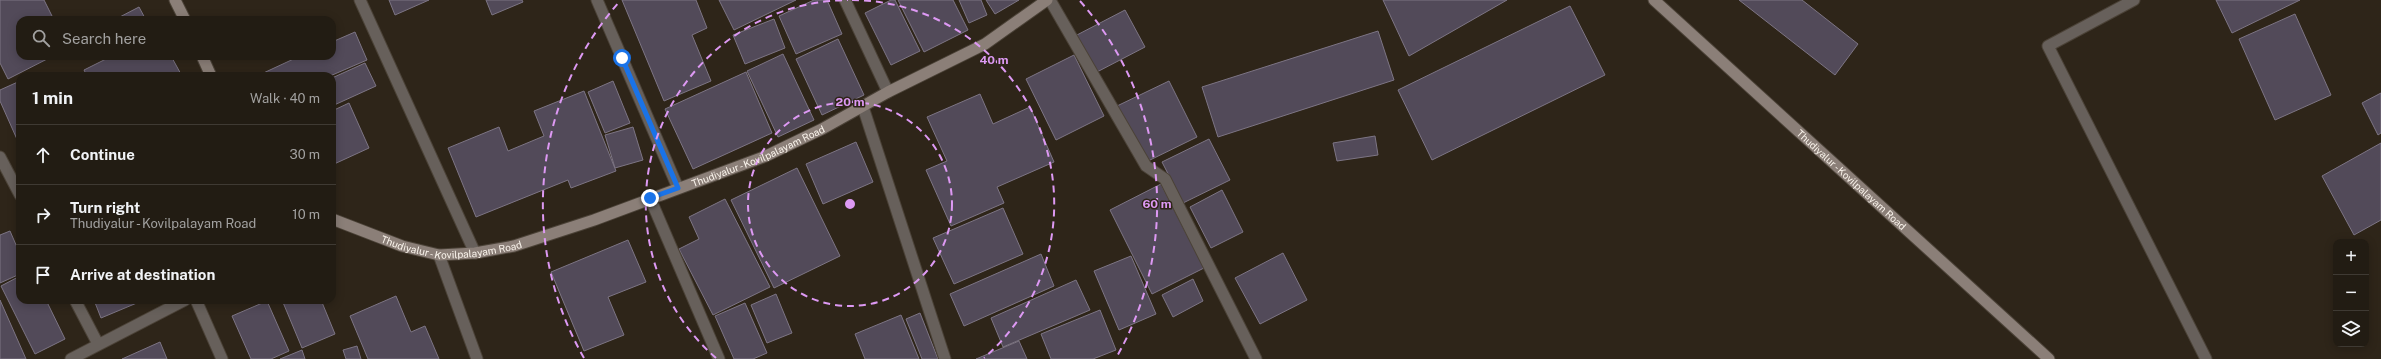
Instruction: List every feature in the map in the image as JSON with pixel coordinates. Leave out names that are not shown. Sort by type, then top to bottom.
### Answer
[{"type":"main road","points":[[175,0],[183,16]]},
{"type":"main road","name":"Thudiyalur - Kovilpalayam Road","points":[[336,221],[383,240],[439,255],[476,253],[514,246],[594,220],[766,156],[863,107],[888,92],[986,44],[1049,0]]},
{"type":"main road","name":"Thudiyalur - Kovilpalayam Road","points":[[1654,0],[2049,359]]},
{"type":"main road","points":[[204,60],[209,72]]},
{"type":"street","points":[[360,0],[476,253]]},
{"type":"street","points":[[597,0],[678,188]]},
{"type":"street","points":[[845,0],[888,92]]},
{"type":"street","points":[[1049,0],[1146,166],[1165,179],[1256,359]]},
{"type":"street","points":[[2134,0],[2048,46],[2206,359]]},
{"type":"street","points":[[863,107],[945,359]]},
{"type":"street","points":[[0,157],[16,187]]},
{"type":"street","points":[[650,198],[719,359]]},
{"type":"street","points":[[439,255],[477,359]]},
{"type":"street","points":[[77,304],[98,344]]},
{"type":"street","points":[[71,359],[176,304]]},
{"type":"street","points":[[198,304],[222,359]]},
{"type":"building","points":[[0,0],[44,0],[52,16],[16,16],[16,60],[45,60],[22,72],[16,72],[16,75],[8,79],[0,63]]},
{"type":"building","points":[[389,0],[429,0],[395,15]]},
{"type":"building","points":[[486,0],[522,0],[523,2],[492,15]]},
{"type":"building","points":[[622,0],[696,0],[707,28],[692,35],[711,81],[664,101]]},
{"type":"building","points":[[719,0],[796,0],[734,30]]},
{"type":"building","points":[[814,0],[827,0],[842,34],[796,54],[779,16]]},
{"type":"building","points":[[891,0],[895,0],[920,51],[891,65],[865,13]]},
{"type":"building","points":[[898,0],[953,0],[968,30],[924,52]]},
{"type":"building","points":[[959,0],[981,0],[987,15],[969,23]]},
{"type":"building","points":[[986,0],[1019,0],[995,14]]},
{"type":"building","points":[[1383,0],[1507,0],[1409,56]]},
{"type":"building","points":[[1739,0],[1802,0],[1858,44],[1835,75]]},
{"type":"building","points":[[2216,0],[2300,0],[2232,33]]},
{"type":"building","points":[[1570,6],[1605,75],[1432,160],[1398,90]]},
{"type":"building","points":[[139,7],[144,16],[122,16]]},
{"type":"building","points":[[1125,10],[1145,47],[1095,73],[1075,36]]},
{"type":"building","points":[[2295,14],[2331,95],[2275,120],[2239,39]]},
{"type":"building","points":[[774,19],[785,48],[745,64],[733,35]]},
{"type":"building","points":[[1378,31],[1394,80],[1218,137],[1202,87]]},
{"type":"building","points":[[355,32],[367,60],[336,73],[336,72],[266,72],[291,60],[336,60],[336,40]]},
{"type":"building","points":[[838,39],[864,95],[822,115],[796,59]]},
{"type":"building","points":[[783,54],[814,120],[778,137],[747,71]]},
{"type":"building","points":[[1074,55],[1104,116],[1056,140],[1026,79]]},
{"type":"building","points":[[104,60],[173,60],[180,72],[85,72],[84,70]]},
{"type":"building","points":[[365,63],[376,86],[336,104],[336,76]]},
{"type":"building","points":[[746,72],[772,133],[693,169],[665,109]]},
{"type":"building","points":[[613,81],[630,123],[605,133],[588,92]]},
{"type":"building","points":[[1169,81],[1197,137],[1146,162],[1117,106]]},
{"type":"building","points":[[16,83],[16,137],[0,101],[0,90]]},
{"type":"building","points":[[584,91],[616,171],[571,188],[568,180],[476,217],[448,148],[499,127],[508,151],[544,136],[534,111]]},
{"type":"building","points":[[2381,93],[2381,133],[2378,135],[2362,103]]},
{"type":"building","points":[[980,94],[993,124],[1030,107],[1054,162],[997,187],[1004,203],[951,226],[926,170],[947,161],[927,117]]},
{"type":"building","points":[[349,103],[369,148],[336,163],[336,109]]},
{"type":"building","points":[[633,127],[643,160],[615,168],[605,135]]},
{"type":"building","points":[[1375,136],[1378,155],[1337,161],[1333,143]]},
{"type":"building","points":[[1209,139],[1230,180],[1183,203],[1162,162]]},
{"type":"building","points":[[856,142],[873,182],[823,204],[806,164]]},
{"type":"building","points":[[2381,143],[2381,220],[2354,235],[2322,176]]},
{"type":"building","points":[[797,168],[840,256],[774,288],[731,200]]},
{"type":"building","points":[[1161,184],[1204,268],[1152,294],[1110,210]]},
{"type":"building","points":[[1222,190],[1243,232],[1211,248],[1190,207]]},
{"type":"building","points":[[725,199],[770,287],[713,315],[679,249],[699,239],[689,217]]},
{"type":"building","points":[[1003,208],[1023,254],[954,284],[933,238]]},
{"type":"building","points":[[10,231],[16,245],[16,276],[0,283],[0,235]]},
{"type":"building","points":[[628,240],[646,282],[608,297],[624,335],[584,351],[551,272]]},
{"type":"building","points":[[1283,253],[1307,300],[1260,324],[1235,278]]},
{"type":"building","points":[[1041,254],[1054,286],[964,326],[950,294]]},
{"type":"building","points":[[1131,256],[1156,314],[1119,330],[1094,271]]},
{"type":"building","points":[[16,278],[16,304],[48,304],[65,339],[35,354],[1,286]]},
{"type":"building","points":[[1193,279],[1203,301],[1173,317],[1162,295]]},
{"type":"building","points":[[1076,280],[1090,310],[1003,347],[991,318]]},
{"type":"building","points":[[776,294],[792,333],[767,343],[751,305]]},
{"type":"building","points":[[396,296],[411,332],[425,326],[439,359],[368,359],[350,316]]},
{"type":"building","points":[[0,300],[26,359],[0,359]]},
{"type":"building","points":[[745,303],[767,353],[753,359],[734,359],[715,316]]},
{"type":"building","points":[[96,304],[134,304],[101,318]]},
{"type":"building","points":[[260,304],[268,304],[289,351],[271,359],[251,359],[232,316]]},
{"type":"building","points":[[284,304],[323,304],[335,334],[302,348]]},
{"type":"building","points":[[1100,310],[1116,350],[1093,359],[1051,359],[1041,334]]},
{"type":"building","points":[[920,313],[938,359],[922,359],[906,319]]},
{"type":"building","points":[[901,315],[919,359],[865,359],[855,334]]},
{"type":"building","points":[[1019,341],[1027,359],[976,359]]},
{"type":"building","points":[[160,342],[167,359],[122,359]]},
{"type":"building","points":[[357,346],[361,359],[346,359],[343,350]]},
{"type":"building","points":[[302,350],[305,359],[280,359]]},
{"type":"route","points":[[622,58],[678,188],[650,198]]}]
